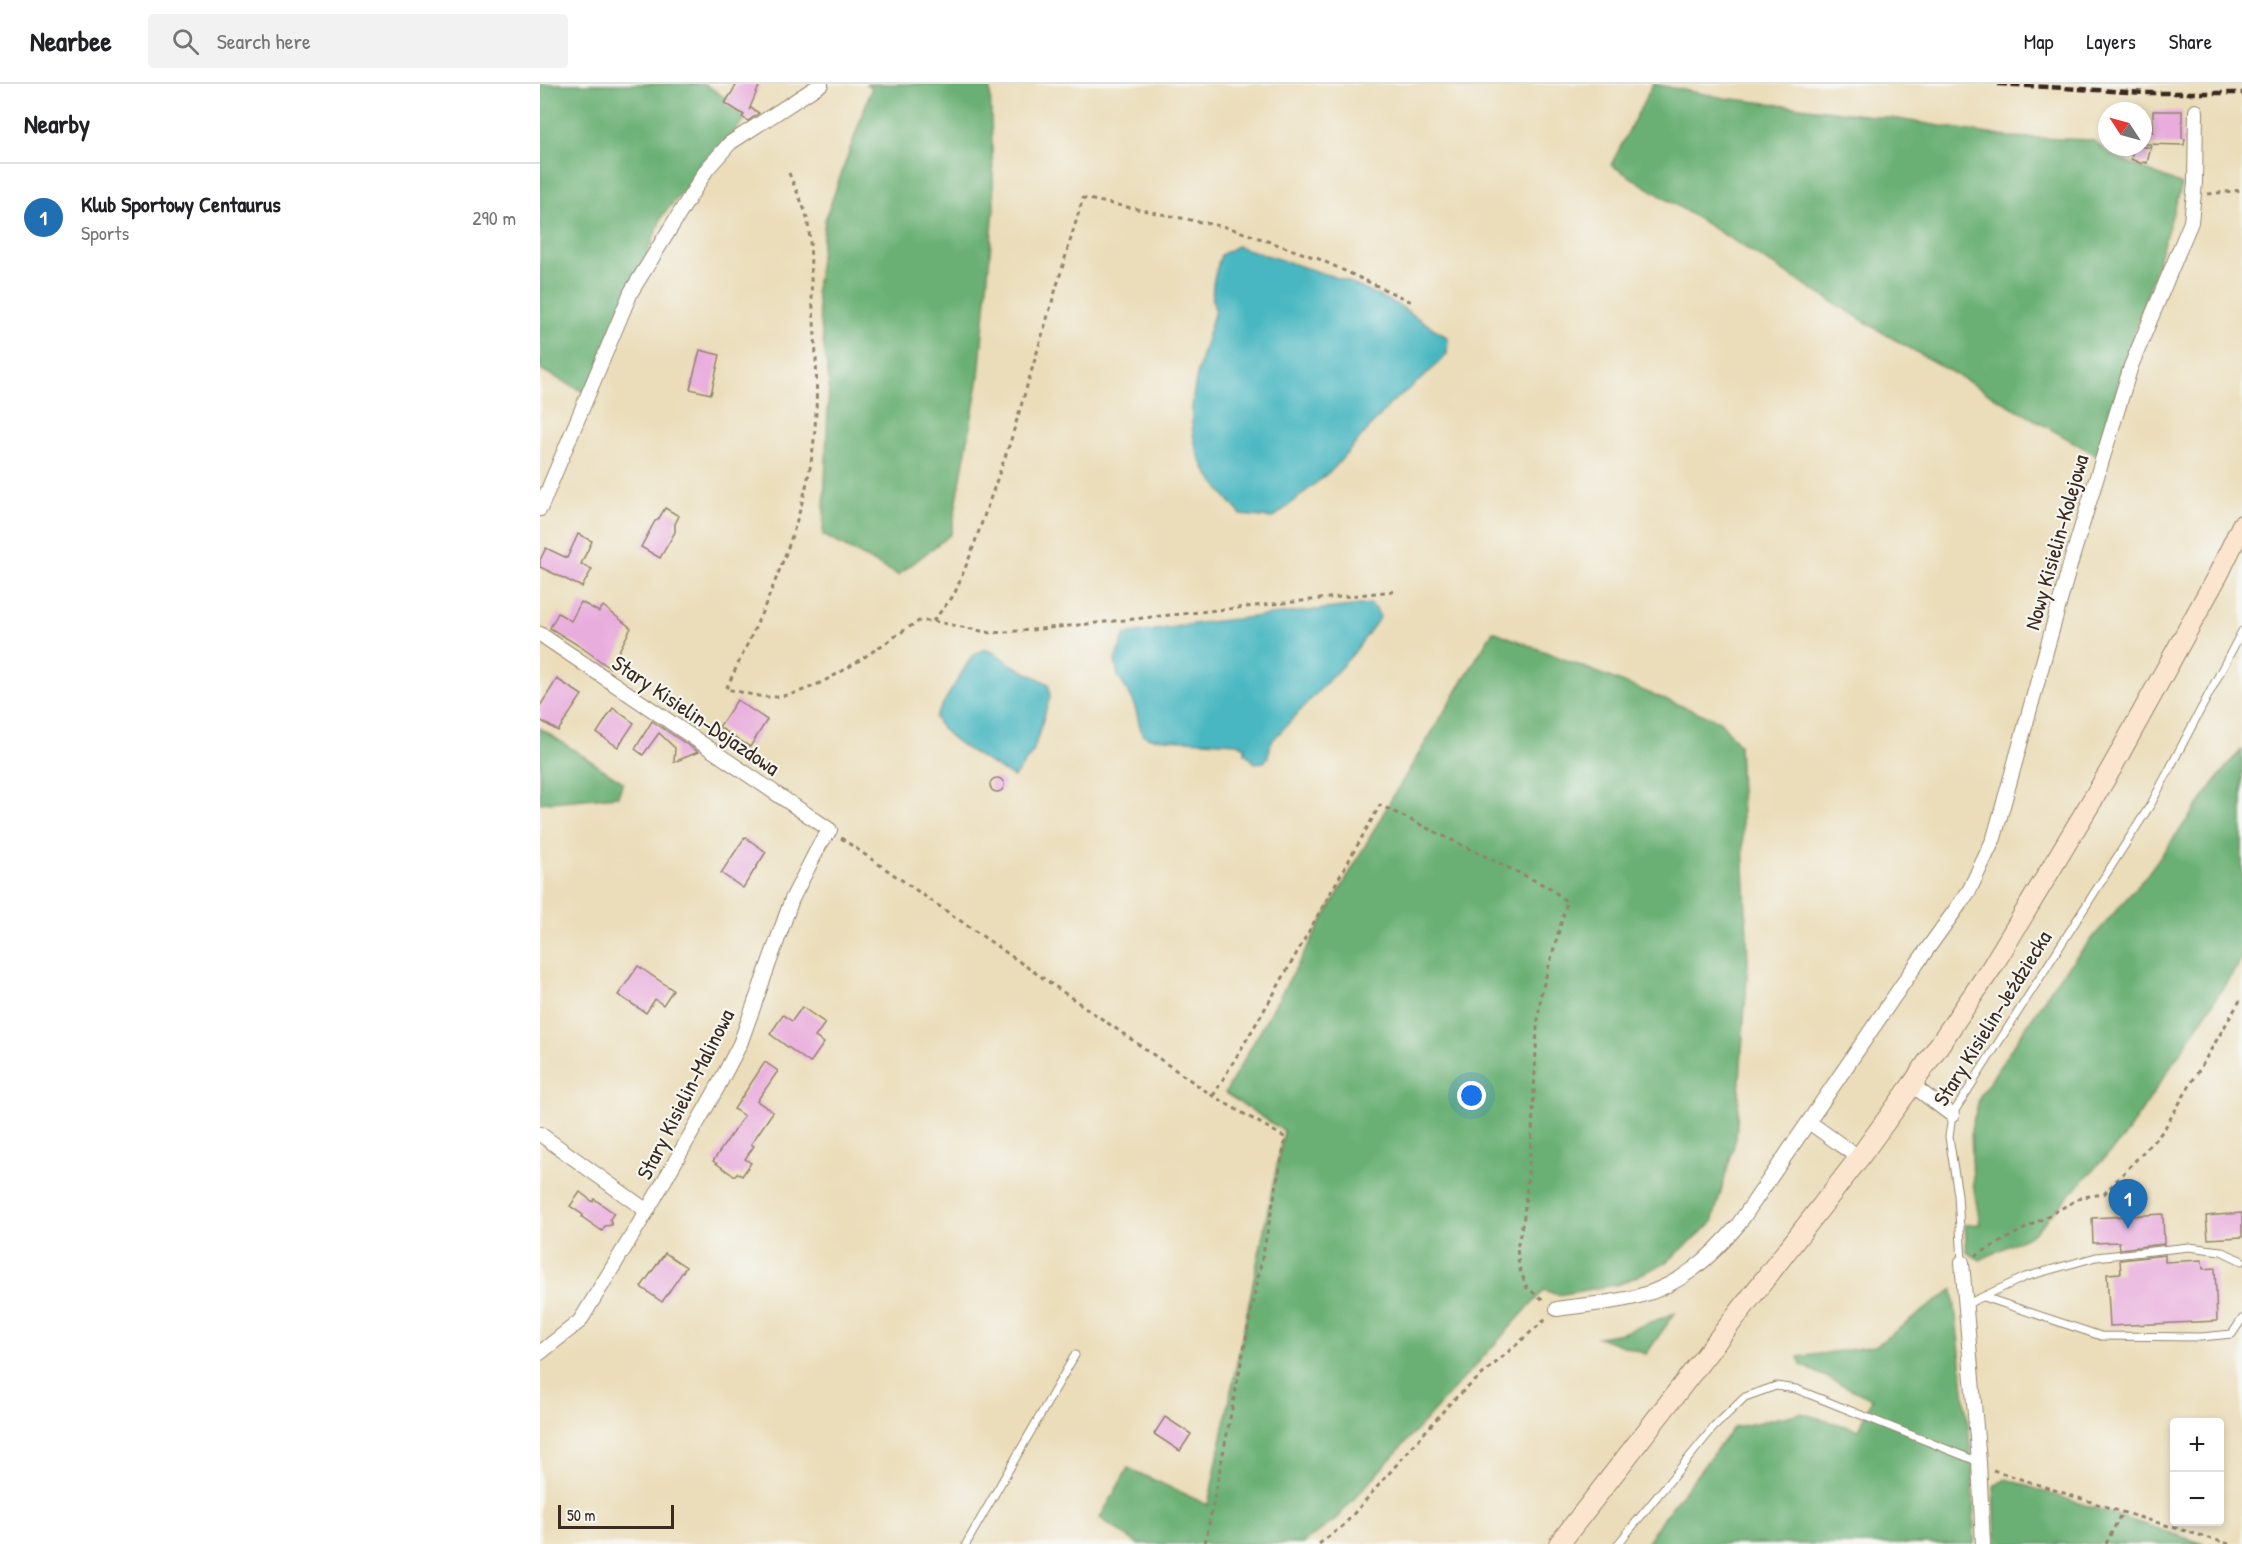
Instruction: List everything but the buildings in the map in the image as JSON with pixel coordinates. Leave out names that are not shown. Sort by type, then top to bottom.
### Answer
[{"type":"main road","points":[[1559,1544],[1859,1158],[1992,967],[2111,769],[2219,573],[2242,525]]},
{"type":"street","points":[[540,509],[631,292],[707,169],[730,143],[821,84]]},
{"type":"street","name":"Nowy Kisielin-Kolejowa","points":[[1557,1309],[1639,1297],[1672,1285],[1698,1267],[1720,1247],[1738,1225],[1969,891],[1994,838],[2072,558],[2131,366],[2191,222],[2195,196],[2196,111]]},
{"type":"street","name":"Stary Kisielin-Dojazdowa","points":[[540,634],[830,830]]},
{"type":"street","name":"Stary Kisielin-Malinowa","points":[[540,1353],[580,1321],[647,1211],[740,1044],[792,899],[820,844],[830,830]]},
{"type":"street","points":[[1912,1085],[1952,1115]]},
{"type":"street","points":[[1809,1122],[1859,1158]]},
{"type":"street","points":[[540,1134],[647,1211]]},
{"type":"street","name":"Stary Kisielin-Jeździecka","points":[[1962,1262],[1979,1462],[1983,1544]]},
{"type":"lane","name":"Stary Kisielin-Jeździecka","points":[[1962,1262],[1958,1195],[1949,1137],[1952,1115],[2151,804],[2242,631]]},
{"type":"lane","points":[[1965,1305],[2025,1277],[2096,1257],[2189,1247],[2221,1251],[2242,1261]]},
{"type":"lane","points":[[1984,1297],[2101,1336],[2201,1337],[2232,1334],[2242,1319]]},
{"type":"lane","points":[[966,1544],[1075,1355]]},
{"type":"lane","points":[[1618,1544],[1714,1428],[1745,1397],[1776,1386],[1796,1389],[1979,1462]]},
{"type":"path","points":[[789,173],[808,223],[809,268],[816,343],[816,406],[809,471],[796,523],[755,629],[726,689],[767,697],[804,691],[842,670],[919,621],[933,621],[991,633],[1395,591]]},
{"type":"path","points":[[2195,196],[2242,190]]},
{"type":"path","points":[[933,621],[954,595],[1010,443],[1083,198],[1230,228],[1319,259],[1414,303]]},
{"type":"path","points":[[1213,1096],[1272,997],[1380,805],[1550,888],[1567,902],[1541,994],[1532,1133],[1524,1216],[1518,1248],[1519,1267],[1527,1288],[1557,1309],[1452,1401],[1344,1525],[1319,1544]]},
{"type":"path","points":[[830,830],[1213,1096],[1286,1138],[1205,1544]]},
{"type":"path","points":[[1962,1262],[2082,1197],[2104,1194],[2163,1131],[2242,997]]},
{"type":"path","points":[[1979,1462],[1998,1472],[2229,1544]]},
{"type":"path","points":[[2106,1544],[2122,1512]]},
{"type":"green space","points":[[540,84],[705,84],[749,114],[662,216],[591,396],[540,369]]},
{"type":"green space","points":[[865,84],[990,84],[994,208],[979,377],[951,534],[898,575],[823,535],[829,382],[816,290],[825,220],[872,87]]},
{"type":"green space","points":[[1653,84],[1725,98],[1898,119],[2007,137],[2092,140],[2098,145],[2098,156],[2113,156],[2182,185],[2096,455],[1885,334],[1611,165]]},
{"type":"green space","points":[[1493,631],[1720,721],[1739,745],[1748,962],[1736,1138],[1712,1223],[1667,1262],[1620,1284],[1558,1295],[1544,1290],[1334,1521],[1302,1544],[1138,1544],[1100,1518],[1128,1468],[1208,1505],[1284,1131],[1225,1093],[1391,800]]},
{"type":"green space","points":[[540,728],[623,782],[618,796],[540,803]]},
{"type":"green space","points":[[2242,750],[2242,959],[2125,1136],[2034,1233],[1980,1260],[1967,1252],[1965,1225],[1980,1224],[1973,1183],[1971,1129],[1980,1096],[2059,977],[2146,876],[2229,763]]},
{"type":"green space","points":[[1953,1289],[1973,1471],[1974,1544],[1646,1544],[1733,1428],[1801,1413],[1859,1430],[1872,1399],[1801,1365],[1798,1357],[1875,1346]]},
{"type":"green space","points":[[1675,1313],[1646,1354],[1598,1337],[1622,1333]]},
{"type":"green space","points":[[2006,1479],[2204,1544],[1996,1544],[1994,1486]]},
{"type":"water","points":[[1237,246],[1344,280],[1398,305],[1448,338],[1447,354],[1425,376],[1391,403],[1333,469],[1273,518],[1241,515],[1215,484],[1202,463],[1195,444],[1192,425],[1195,386],[1215,310],[1213,289],[1215,275],[1221,255]]},
{"type":"water","points":[[1370,604],[1380,617],[1353,654],[1271,742],[1268,757],[1264,762],[1255,763],[1245,753],[1245,747],[1238,743],[1150,738],[1142,734],[1133,700],[1118,676],[1115,660],[1125,635],[1199,623]]},
{"type":"water","points":[[984,649],[1049,684],[1050,697],[1033,752],[1014,777],[958,743],[940,726],[935,717],[972,656]]},
{"type":"railway","points":[[1998,84],[2145,93],[2242,93]]},
{"type":"place","name":"Klub Sportowy Centaurus","points":[[2128,1229]]}]
